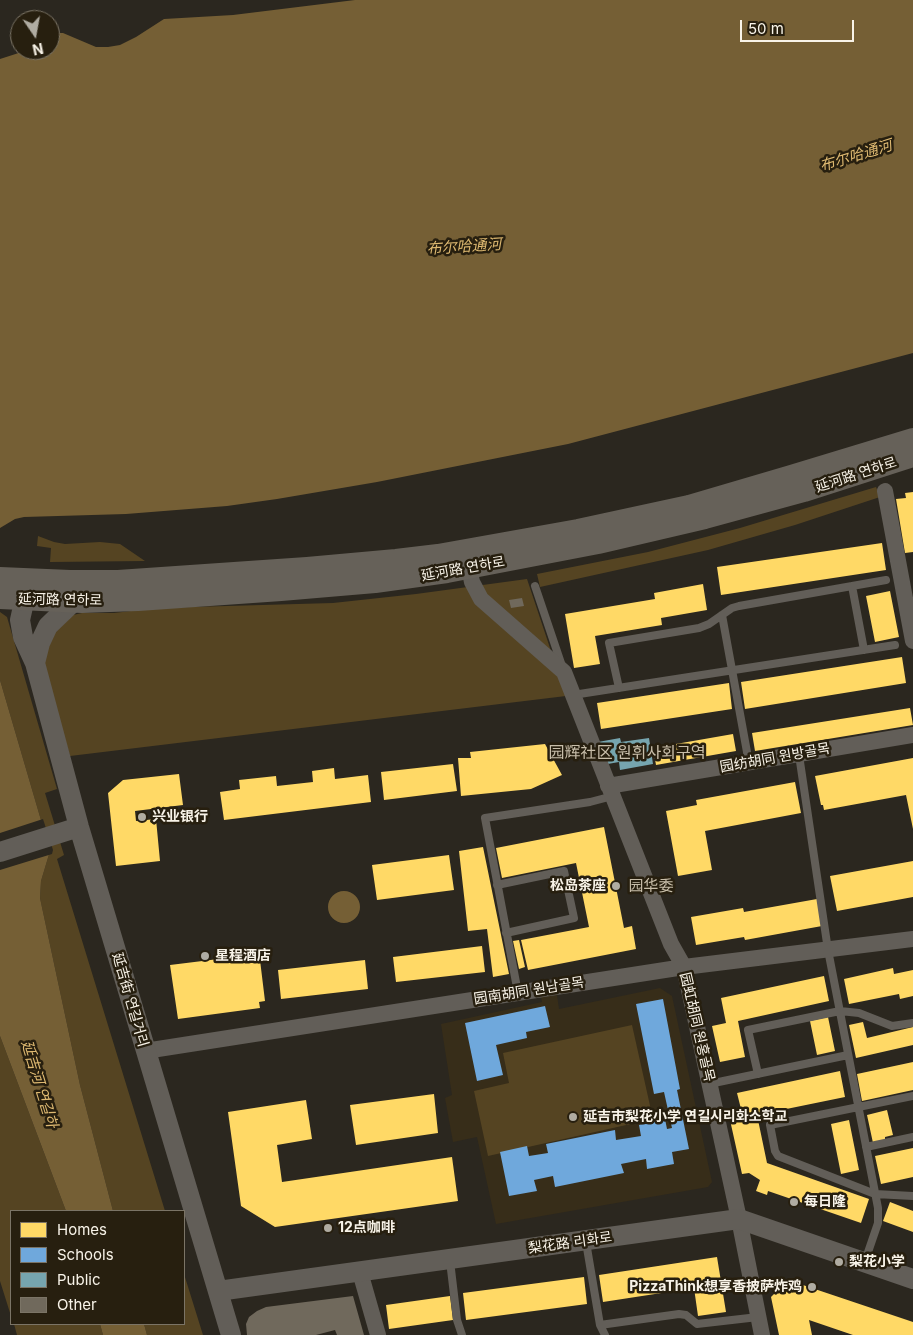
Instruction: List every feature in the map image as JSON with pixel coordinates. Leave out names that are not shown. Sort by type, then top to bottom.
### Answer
[{"type":"main road","name":"延河路 연하로","points":[[14,589],[70,581],[118,581],[307,568],[438,555],[578,530],[689,506],[913,439]]},
{"type":"main road","name":"延河路 연하로","points":[[14,589],[73,602],[138,600],[281,590],[401,578],[469,568],[598,543],[705,518],[804,491],[913,456]]},
{"type":"street","points":[[885,491],[909,597],[913,637]]},
{"type":"street","name":"园虹胡同 원홍골목","points":[[469,568],[472,582],[481,599],[564,672],[671,944],[684,967],[739,1219],[762,1335]]},
{"type":"street","name":"延吉街 연길거리","points":[[14,589],[27,648],[34,663],[73,829],[145,1050],[231,1335]]},
{"type":"street","points":[[34,663],[48,626],[73,602]]},
{"type":"street","name":"园纺胡同 원방골목","points":[[610,790],[749,763],[913,735]]},
{"type":"street","points":[[0,852],[73,829]]},
{"type":"street","name":"园南胡同 원남골목","points":[[145,1050],[684,967],[913,939]]},
{"type":"street","name":"梨花路 리화로","points":[[218,1291],[739,1219],[864,1264],[913,1279]]},
{"type":"street","points":[[360,1272],[378,1335]]},
{"type":"lane","points":[[619,688],[609,643],[699,628],[739,606],[886,580]]},
{"type":"lane","points":[[535,586],[564,672]]},
{"type":"lane","points":[[852,586],[864,650]]},
{"type":"lane","points":[[722,615],[749,763]]},
{"type":"lane","points":[[573,695],[896,645]]},
{"type":"lane","points":[[799,754],[828,950],[878,1208],[878,1223],[864,1264]]},
{"type":"lane","points":[[518,993],[485,818],[590,802],[609,797],[610,790]]},
{"type":"lane","points":[[497,885],[564,871],[574,918],[506,933]]},
{"type":"lane","points":[[758,1074],[748,1030],[840,1011],[860,1013],[892,1026],[913,1023]]},
{"type":"lane","points":[[709,1084],[848,1055]]},
{"type":"lane","points":[[913,1096],[770,1125],[778,1156],[875,1194],[913,1196]]},
{"type":"lane","points":[[866,1147],[913,1137]]},
{"type":"lane","points":[[586,1240],[600,1325],[605,1335]]},
{"type":"lane","points":[[450,1260],[457,1320],[462,1335]]},
{"type":"lane","points":[[600,1325],[679,1314],[686,1315],[697,1324],[758,1316]]},
{"type":"shaded area","points":[[876,487],[880,497],[795,525],[708,550],[540,587],[537,574],[648,552],[740,528]]},
{"type":"shaded area","points":[[38,536],[65,544],[100,542],[120,544],[145,561],[50,562],[51,548],[37,546]]},
{"type":"shaded area","points":[[527,579],[566,696],[70,756],[44,670],[46,641],[73,615],[82,613],[114,613],[156,608],[333,603]]},
{"type":"shaded area","points":[[0,612],[7,617],[57,789],[45,793],[64,855],[57,859],[165,1210],[113,1210],[80,1085],[40,898],[41,881],[50,851],[0,680]]},
{"type":"shaded area","name":"延吉市梨花小学 연길시리화소학교","points":[[660,988],[672,996],[712,1182],[708,1187],[496,1224],[477,1137],[453,1142],[445,1098],[452,1095],[441,1024],[542,1002],[541,997],[557,995],[559,1009]]},
{"type":"shaded area","points":[[632,1025],[653,1119],[488,1156],[474,1091],[509,1083],[503,1053]]},
{"type":"shaded area","points":[[0,1036],[66,1210],[10,1210],[10,1313],[0,1281]]},
{"type":"shaded area","points":[[185,1277],[203,1335],[147,1335],[144,1325],[185,1325]]},
{"type":"shaded area","points":[[14,1325],[100,1325],[103,1335],[17,1335]]},
{"type":"water","name":"布尔哈通河","points":[[355,0],[913,0],[913,353],[568,444],[377,482],[227,506],[126,514],[24,517],[15,519],[0,528],[0,59],[10,56],[10,60],[60,60],[60,33],[96,47],[108,47],[120,45],[136,37],[164,19],[233,15]]},
{"type":"water","name":"延吉河 연길하","points":[[0,680],[50,851],[41,881],[40,898],[80,1085],[113,1210],[66,1210],[0,1036]]},
{"type":"water","points":[[344,891],[355,896],[360,907],[355,918],[344,923],[333,918],[328,907],[333,896]]},
{"type":"water","points":[[100,1325],[144,1325],[147,1335],[103,1335]]},
{"type":"pier","points":[[43,819],[53,850],[52,854],[0,870],[0,833]]},
{"type":"building: Homes","points":[[913,492],[913,552],[905,553],[896,499],[906,498],[905,493]]},
{"type":"building: Homes","points":[[882,543],[886,570],[721,595],[717,567]]},
{"type":"building: Homes","points":[[703,584],[707,610],[661,618],[662,625],[595,636],[600,664],[574,668],[565,614],[655,599],[654,593]]},
{"type":"building: Homes","points":[[890,591],[899,637],[875,642],[866,596]]},
{"type":"building: Homes","points":[[902,657],[906,683],[745,709],[741,682]]},
{"type":"building: Homes","points":[[729,683],[732,709],[601,729],[597,703]]},
{"type":"building: Homes","points":[[910,708],[913,725],[755,751],[752,733]]},
{"type":"building: Homes","points":[[733,734],[736,751],[656,765],[653,748]]},
{"type":"building: Homes","points":[[545,744],[562,775],[531,789],[461,796],[458,758],[471,758],[470,752]]},
{"type":"building: Homes","points":[[913,758],[913,829],[906,795],[824,810],[823,805],[821,805],[815,776]]},
{"type":"building: Homes","points":[[453,764],[457,791],[384,800],[381,772]]},
{"type":"building: Homes","points":[[334,768],[335,779],[368,775],[371,802],[224,820],[220,792],[240,789],[239,780],[276,776],[277,786],[313,782],[312,771]]},
{"type":"building: Homes","points":[[179,774],[183,805],[135,811],[136,821],[156,819],[160,861],[116,866],[108,793],[123,780]]},
{"type":"building: Homes","points":[[795,782],[801,813],[705,831],[712,870],[678,876],[666,811],[697,805],[696,800]]},
{"type":"building: Homes","points":[[604,827],[624,928],[632,926],[636,949],[528,970],[521,940],[589,927],[576,863],[502,878],[496,848]]},
{"type":"building: Homes","points":[[483,847],[509,974],[493,977],[487,929],[468,931],[459,851]]},
{"type":"building: Homes","points":[[449,855],[454,890],[377,900],[372,865]]},
{"type":"building: Homes","points":[[913,861],[913,897],[837,911],[830,876]]},
{"type":"building: Homes","points":[[817,899],[822,926],[745,940],[744,937],[696,945],[691,917],[743,908],[744,912]]},
{"type":"building: Homes","points":[[519,940],[525,967],[519,969],[513,941]]},
{"type":"building: Homes","points":[[482,946],[485,972],[396,982],[393,957]]},
{"type":"building: Homes","points":[[251,955],[252,961],[260,960],[265,1001],[259,1002],[260,1008],[178,1019],[170,965]]},
{"type":"building: Homes","points":[[365,960],[368,989],[281,999],[278,970]]},
{"type":"building: Homes","points":[[893,968],[894,974],[913,970],[913,996],[900,999],[899,994],[849,1004],[844,979]]},
{"type":"building: Homes","points":[[824,976],[829,1001],[738,1021],[745,1057],[720,1062],[712,1026],[726,1023],[721,998]]},
{"type":"building: Homes","points":[[828,1017],[835,1051],[817,1055],[810,1021]]},
{"type":"building: Homes","points":[[863,1022],[867,1038],[913,1027],[913,1045],[856,1058],[849,1025]]},
{"type":"building: Homes","points":[[913,1062],[913,1090],[862,1101],[857,1074]]},
{"type":"building: Homes","points":[[840,1071],[845,1097],[757,1115],[767,1163],[869,1199],[861,1223],[768,1191],[767,1195],[756,1191],[760,1180],[749,1173],[742,1174],[730,1120],[743,1117],[737,1093]]},
{"type":"building: Homes","points":[[434,1094],[438,1133],[356,1145],[350,1105]]},
{"type":"building: Homes","points":[[306,1100],[312,1139],[277,1145],[282,1182],[452,1157],[458,1201],[275,1227],[241,1206],[228,1112]]},
{"type":"building: Homes","points":[[887,1110],[893,1135],[885,1137],[885,1140],[873,1143],[867,1115]]},
{"type":"building: Homes","points":[[849,1120],[859,1170],[841,1174],[831,1124]]},
{"type":"building: Homes","points":[[913,1148],[913,1177],[881,1184],[875,1156]]},
{"type":"building: Homes","points":[[890,1202],[913,1211],[913,1232],[883,1221]]},
{"type":"building: Homes","points":[[717,1257],[726,1312],[698,1316],[694,1288],[603,1302],[599,1275]]},
{"type":"building: Homes","points":[[584,1277],[587,1304],[466,1320],[463,1293]]},
{"type":"building: Homes","points":[[788,1280],[913,1322],[913,1335],[853,1335],[809,1320],[812,1335],[779,1335],[771,1297]]},
{"type":"building: Homes","points":[[450,1296],[453,1320],[389,1329],[386,1305]]},
{"type":"building: Schools","points":[[663,999],[680,1089],[677,1090],[689,1149],[672,1152],[674,1164],[647,1169],[646,1159],[621,1164],[624,1173],[555,1187],[553,1176],[534,1180],[537,1191],[509,1196],[500,1152],[527,1146],[529,1156],[548,1153],[546,1144],[615,1130],[616,1140],[641,1136],[639,1125],[665,1119],[667,1129],[672,1128],[664,1092],[654,1094],[636,1004]]},
{"type":"building: Schools","points":[[545,1006],[550,1027],[526,1032],[527,1038],[496,1045],[503,1075],[477,1081],[465,1023]]},
{"type":"building: Public","points":[[620,738],[621,742],[649,738],[653,764],[620,770],[619,762],[602,765],[598,742]]},
{"type":"building: Other","points":[[522,598],[524,606],[511,608],[509,600]]},
{"type":"building: Other","points":[[353,1296],[364,1335],[337,1335],[335,1330],[316,1335],[247,1335],[246,1324],[249,1317],[266,1307]]},
{"type":"place","name":"兴业银行","points":[[142,817]]},
{"type":"place","name":"松岛茶座","points":[[616,886]]},
{"type":"place","name":"星程酒店","points":[[205,956]]},
{"type":"place","name":"延吉市梨花小学 연길시리화소학교","points":[[573,1117]]},
{"type":"place","name":"每日隆","points":[[794,1202]]},
{"type":"place","name":"12点咖啡","points":[[328,1228]]},
{"type":"place","name":"梨花小学","points":[[839,1262]]},
{"type":"place","name":"PizzaThink想享香披萨炸鸡","points":[[812,1287]]},
{"type":"district","name":"园辉社区 원휘사회구역","points":[[627,753]]},
{"type":"district","name":"园华委","points":[[651,886]]}]
